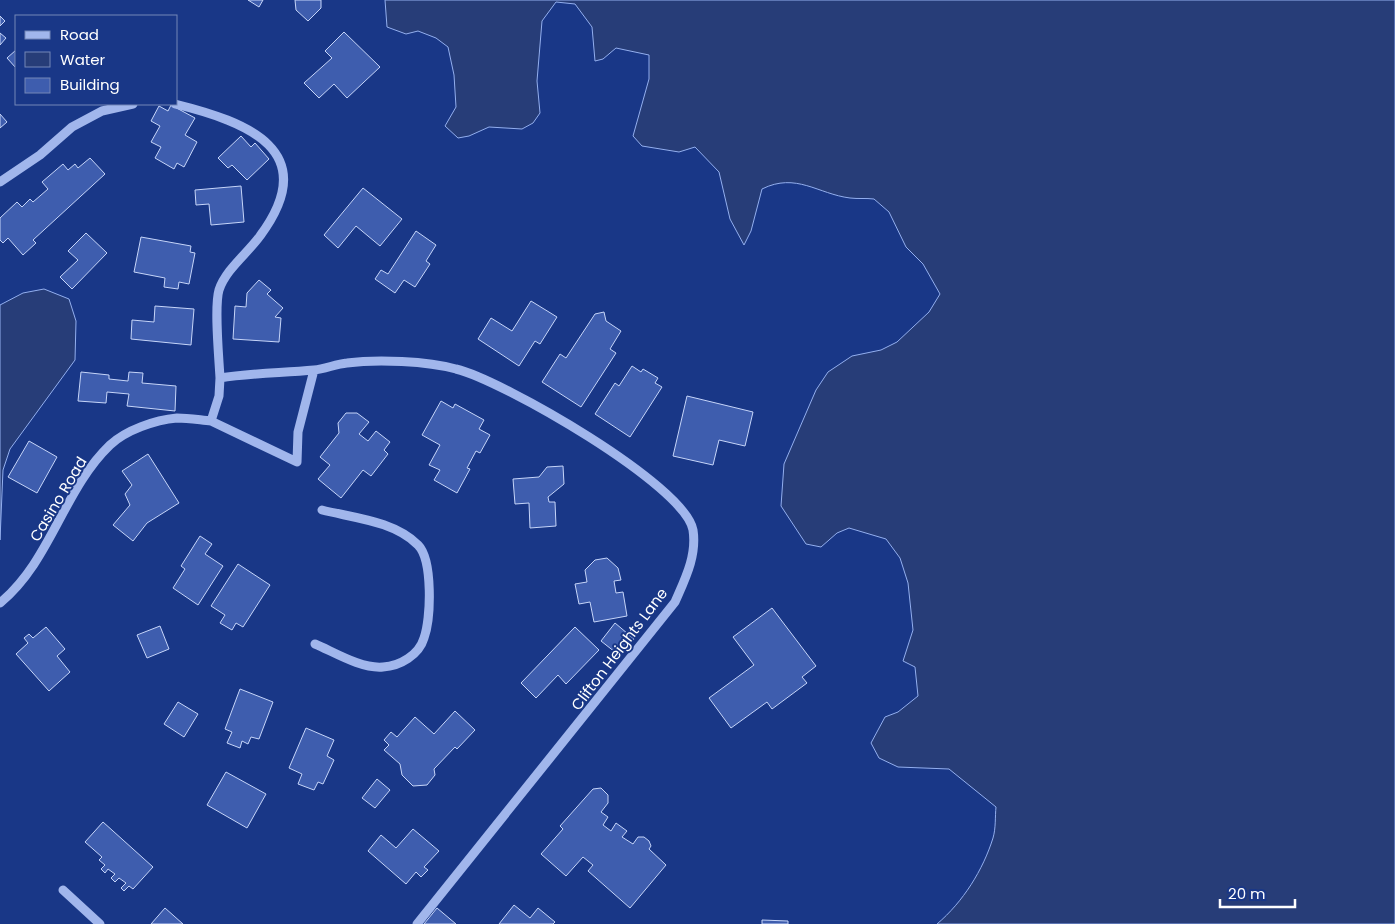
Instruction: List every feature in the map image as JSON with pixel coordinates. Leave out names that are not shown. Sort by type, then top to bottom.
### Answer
[{"type":"street","points":[[0,182],[40,155],[72,127],[102,111],[129,105]]},
{"type":"street","points":[[178,105],[201,110],[236,123],[266,140],[279,158],[286,183],[274,215],[260,236],[232,268],[219,290],[219,396],[211,421]]},
{"type":"street","name":"Clifton Heights Lane","points":[[314,370],[347,363],[396,362],[456,369],[489,381],[529,400],[559,418],[640,472],[675,502],[693,529],[692,564],[676,602],[417,924]]},
{"type":"street","points":[[220,378],[256,372],[314,370]]},
{"type":"street","name":"Casino Road","points":[[0,603],[17,589],[40,558],[80,485],[111,444],[141,426],[177,418],[211,421],[297,462],[298,432],[314,370]]},
{"type":"street","points":[[315,644],[364,664],[382,668],[408,660],[424,640],[429,608],[428,570],[419,546],[396,529],[322,510]]},
{"type":"street","points":[[63,890],[100,924]]},
{"type":"water","points":[[385,0],[1395,0],[1395,924],[937,924],[964,896],[984,862],[994,834],[996,807],[949,769],[898,767],[879,758],[871,743],[885,717],[898,712],[918,696],[915,667],[903,661],[913,630],[908,583],[900,558],[886,539],[849,528],[837,533],[821,547],[806,544],[781,506],[784,464],[816,390],[828,372],[852,356],[881,350],[897,342],[929,312],[940,294],[923,264],[906,247],[889,212],[874,199],[838,196],[796,183],[774,184],[762,189],[751,231],[744,245],[730,219],[719,172],[695,147],[679,152],[642,146],[633,136],[649,79],[649,55],[616,48],[603,59],[595,61],[592,27],[575,4],[556,2],[542,21],[537,81],[540,113],[533,123],[522,129],[489,127],[469,136],[458,138],[445,126],[456,107],[454,75],[448,47],[436,38],[418,31],[406,34],[387,27]]},
{"type":"water","points":[[44,289],[69,299],[76,321],[75,360],[10,449],[3,470],[0,540],[0,305],[23,293]]},
{"type":"building","points":[[248,0],[263,0],[259,7]]},
{"type":"building","points":[[295,0],[321,0],[321,8],[308,21],[296,10]]},
{"type":"building","points":[[0,16],[5,21],[0,26]]},
{"type":"building","points":[[344,32],[380,67],[347,98],[334,84],[319,98],[304,83],[332,58],[325,51]]},
{"type":"building","points":[[0,33],[6,38],[0,45]]},
{"type":"building","points":[[15,51],[15,67],[7,58]]},
{"type":"building","points":[[171,105],[195,118],[185,135],[197,142],[184,167],[177,163],[174,169],[155,158],[161,147],[151,142],[160,126],[151,121],[159,106],[168,111]]},
{"type":"building","points":[[0,114],[7,122],[0,128]]},
{"type":"building","points":[[241,136],[251,147],[255,143],[269,159],[247,180],[232,165],[228,168],[218,158]]},
{"type":"building","points":[[90,158],[105,174],[33,240],[36,243],[23,255],[8,238],[3,243],[0,240],[0,218],[17,202],[22,207],[30,199],[33,202],[48,189],[42,182],[63,164],[68,170],[75,164],[78,168]]},
{"type":"building","points":[[241,186],[244,222],[211,225],[209,204],[196,205],[195,190]]},
{"type":"building","points":[[363,188],[402,219],[380,246],[356,226],[338,248],[324,235]]},
{"type":"building","points":[[416,231],[436,245],[426,261],[430,264],[415,287],[404,280],[395,293],[375,279],[381,270],[388,274]]},
{"type":"building","points":[[86,233],[107,253],[72,289],[60,277],[78,260],[68,251]]},
{"type":"building","points":[[141,237],[191,246],[190,252],[195,253],[189,284],[179,282],[178,289],[164,287],[165,278],[134,272]]},
{"type":"building","points":[[259,280],[271,290],[267,294],[283,308],[275,317],[281,318],[279,342],[233,339],[235,306],[246,307],[247,293]]},
{"type":"building","points":[[531,301],[557,317],[540,344],[535,341],[519,366],[478,339],[491,318],[512,331]]},
{"type":"building","points":[[155,306],[194,309],[191,345],[131,339],[132,320],[154,322]]},
{"type":"building","points":[[604,312],[606,321],[621,331],[610,349],[616,353],[581,407],[542,382],[560,354],[566,358],[595,314]]},
{"type":"building","points":[[632,366],[641,372],[643,369],[658,378],[655,383],[662,387],[630,437],[595,414],[615,383],[619,386]]},
{"type":"building","points":[[81,372],[109,375],[109,379],[128,381],[129,372],[143,373],[142,383],[176,386],[175,411],[127,406],[129,394],[107,392],[106,403],[78,401]]},
{"type":"building","points":[[687,396],[753,412],[745,446],[719,440],[713,465],[673,456]]},
{"type":"building","points":[[441,401],[453,408],[455,404],[484,420],[479,429],[490,435],[480,453],[476,451],[467,468],[470,469],[457,493],[434,480],[440,470],[429,465],[440,445],[422,435]]},
{"type":"building","points":[[346,413],[357,413],[369,422],[359,434],[368,441],[376,431],[390,442],[384,450],[388,454],[371,476],[363,470],[341,498],[318,479],[330,465],[320,457],[339,433],[338,423]]},
{"type":"building","points":[[29,441],[57,457],[37,493],[8,477]]},
{"type":"building","points":[[148,454],[179,503],[147,523],[133,541],[113,525],[130,505],[125,494],[132,485],[122,471]]},
{"type":"building","points":[[563,466],[564,484],[548,497],[549,502],[555,502],[556,526],[530,528],[529,503],[515,504],[513,479],[539,477],[547,467]]},
{"type":"building","points":[[200,536],[212,544],[205,554],[223,566],[198,605],[173,588],[185,569],[181,566]]},
{"type":"building","points":[[607,558],[618,568],[621,580],[614,581],[616,593],[623,592],[627,616],[594,622],[590,602],[579,604],[575,584],[587,582],[585,570],[595,560]]},
{"type":"building","points":[[238,564],[270,585],[243,627],[236,623],[232,630],[220,623],[225,615],[211,606]]},
{"type":"building","points":[[772,608],[816,666],[802,677],[807,683],[772,709],[767,702],[731,728],[709,698],[754,665],[733,637]]},
{"type":"building","points":[[615,623],[634,639],[620,656],[601,641]]},
{"type":"building","points":[[160,626],[169,649],[147,658],[137,635]]},
{"type":"building","points":[[46,627],[65,649],[57,656],[70,672],[49,691],[16,654],[28,643],[24,638],[29,634],[33,638]]},
{"type":"building","points":[[575,627],[599,650],[566,684],[558,675],[536,698],[521,683]]},
{"type":"building","points":[[240,689],[273,702],[259,739],[251,737],[248,744],[242,741],[240,748],[227,743],[232,732],[225,729]]},
{"type":"building","points":[[178,702],[198,714],[184,737],[164,724]]},
{"type":"building","points":[[455,711],[475,730],[434,769],[435,775],[427,785],[413,786],[402,775],[400,764],[384,750],[389,745],[384,740],[391,732],[397,737],[415,717],[434,734]]},
{"type":"building","points":[[306,728],[334,740],[327,756],[334,760],[323,784],[318,782],[314,790],[298,784],[302,774],[289,768]]},
{"type":"building","points":[[226,772],[266,794],[247,828],[207,805]]},
{"type":"building","points":[[377,779],[390,790],[375,808],[362,798]]},
{"type":"building","points":[[601,788],[608,795],[608,803],[601,812],[608,817],[603,825],[611,831],[616,823],[627,831],[622,837],[633,844],[638,837],[644,837],[649,841],[651,846],[649,849],[666,865],[630,908],[588,871],[593,865],[583,857],[566,876],[541,854],[563,829],[560,826],[593,789]]},
{"type":"building","points":[[103,822],[153,867],[133,889],[129,886],[124,891],[121,888],[126,883],[119,878],[115,882],[111,878],[115,874],[108,869],[105,873],[101,869],[105,865],[99,860],[102,857],[85,842]]},
{"type":"building","points":[[413,829],[439,851],[424,867],[428,870],[421,877],[416,872],[406,884],[368,851],[381,835],[396,848]]},
{"type":"building","points":[[514,905],[530,918],[538,908],[555,922],[553,924],[499,924]]},
{"type":"building","points":[[165,908],[183,924],[151,924]]},
{"type":"building","points":[[437,908],[456,924],[424,924]]},
{"type":"building","points":[[762,920],[788,921],[788,924],[762,924]]}]
